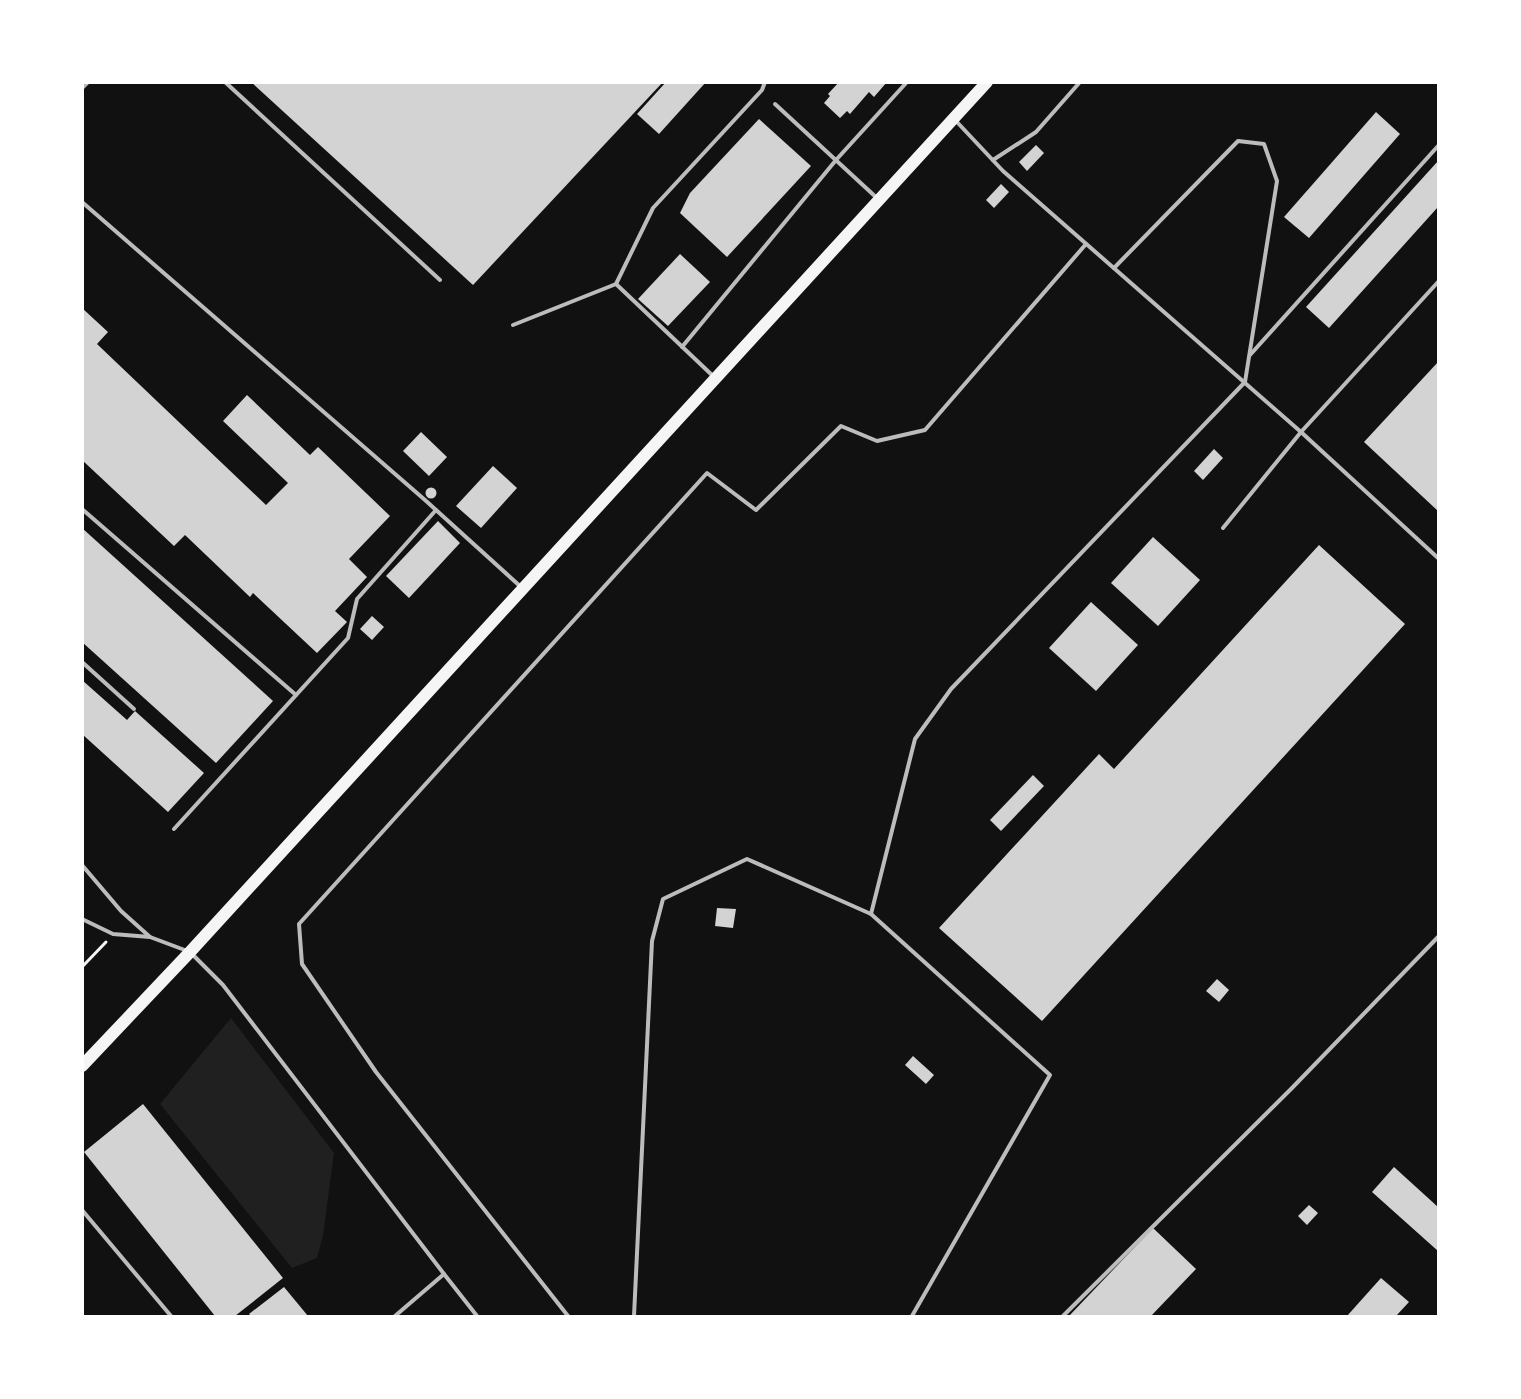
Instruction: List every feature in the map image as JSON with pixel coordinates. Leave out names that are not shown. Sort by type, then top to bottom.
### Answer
[{"type":"main road","points":[[82,1066],[190,952],[987,82]]},
{"type":"lane","points":[[82,88],[88,82]]},
{"type":"lane","points":[[225,82],[440,280]]},
{"type":"lane","points":[[513,325],[616,284],[653,208],[762,90],[765,82]]},
{"type":"lane","points":[[682,347],[836,159],[907,82]]},
{"type":"lane","points":[[993,160],[1036,132],[1080,82]]},
{"type":"lane","points":[[775,104],[879,200]]},
{"type":"lane","points":[[953,119],[993,160],[1301,432],[1438,558]]},
{"type":"lane","points":[[871,914],[915,739],[951,689],[1245,382],[1277,181],[1264,144],[1238,141],[1114,268]]},
{"type":"lane","points":[[1249,356],[1438,146]]},
{"type":"lane","points":[[82,202],[436,510],[523,589]]},
{"type":"lane","points":[[568,1317],[376,1072],[302,964],[299,924],[707,473],[756,510],[841,426],[877,441],[925,430],[1086,244]]},
{"type":"lane","points":[[1223,528],[1301,432],[1438,282]]},
{"type":"lane","points":[[616,284],[715,378]]},
{"type":"lane","points":[[82,509],[296,695]]},
{"type":"lane","points":[[174,829],[348,638],[357,599],[436,510]]},
{"type":"lane","points":[[82,662],[134,709]]},
{"type":"lane","points":[[634,1317],[652,941],[663,899],[747,859],[871,914],[1050,1075],[912,1317]]},
{"type":"lane","points":[[82,865],[121,911],[150,937]]},
{"type":"lane","points":[[82,919],[114,934],[150,937],[190,952],[223,985],[477,1317]]},
{"type":"lane","points":[[1063,1317],[1300,1080],[1438,937]]},
{"type":"lane","points":[[82,1210],[171,1317]]},
{"type":"lane","points":[[395,1317],[444,1274]]},
{"type":"path","points":[[82,967],[114,934]]},
{"type":"shaded area","points":[[231,1018],[334,1153],[323,1235],[317,1258],[292,1268],[160,1104]]},
{"type":"building","points":[[251,82],[663,82],[473,285]]},
{"type":"building","points":[[666,82],[706,82],[659,134],[637,114]]},
{"type":"building","points":[[839,82],[887,82],[874,97],[869,92],[850,114],[847,111],[840,118],[824,103],[830,96],[828,94]]},
{"type":"building","points":[[1376,112],[1400,134],[1309,238],[1284,217]]},
{"type":"building","points":[[759,119],[811,166],[727,257],[680,213],[690,193]]},
{"type":"building","points":[[1036,145],[1044,153],[1027,171],[1019,162]]},
{"type":"building","points":[[1438,161],[1438,207],[1329,328],[1306,307]]},
{"type":"building","points":[[1001,184],[1009,192],[994,208],[986,200]]},
{"type":"building","points":[[680,254],[710,282],[668,326],[638,299]]},
{"type":"building","points":[[82,308],[108,332],[97,344],[266,505],[288,483],[223,421],[247,395],[310,455],[318,447],[390,516],[349,559],[367,577],[335,611],[347,622],[317,653],[253,593],[250,597],[185,535],[174,546],[82,460]]},
{"type":"building","points":[[1438,362],[1438,511],[1364,442]]},
{"type":"building","points":[[421,432],[447,457],[429,476],[403,451]]},
{"type":"building","points":[[1214,449],[1223,458],[1203,480],[1194,471]]},
{"type":"building","points":[[493,466],[517,488],[481,528],[456,506]]},
{"type":"building","points":[[431,488],[435,489],[435,497],[431,498],[427,497],[426,493],[427,489]]},
{"type":"building","points":[[438,521],[460,543],[409,598],[386,576]]},
{"type":"building","points":[[82,528],[273,701],[216,763],[82,642]]},
{"type":"building","points":[[1153,537],[1200,580],[1158,626],[1111,583]]},
{"type":"building","points":[[1319,545],[1405,624],[1042,1021],[939,928],[1099,754],[1114,769]]},
{"type":"building","points":[[1091,602],[1138,645],[1096,691],[1049,648]]},
{"type":"building","points":[[372,616],[384,627],[372,640],[360,629]]},
{"type":"building","points":[[82,680],[127,720],[135,711],[204,773],[168,812],[82,734]]},
{"type":"building","points":[[1033,775],[1044,786],[1001,831],[990,820]]},
{"type":"building","points":[[717,908],[736,909],[733,928],[715,926]]},
{"type":"building","points":[[1217,979],[1229,990],[1219,1002],[1206,991]]},
{"type":"building","points":[[913,1056],[934,1075],[926,1084],[905,1065]]},
{"type":"building","points":[[143,1104],[283,1278],[235,1316],[215,1316],[84,1152]]},
{"type":"building","points":[[1394,1167],[1438,1207],[1438,1251],[1372,1192]]},
{"type":"building","points":[[1309,1205],[1318,1213],[1307,1225],[1298,1216]]},
{"type":"building","points":[[1153,1228],[1196,1269],[1151,1316],[1069,1316]]},
{"type":"building","points":[[1381,1278],[1409,1302],[1396,1316],[1347,1316]]},
{"type":"building","points":[[284,1287],[308,1316],[251,1316],[249,1314]]}]
